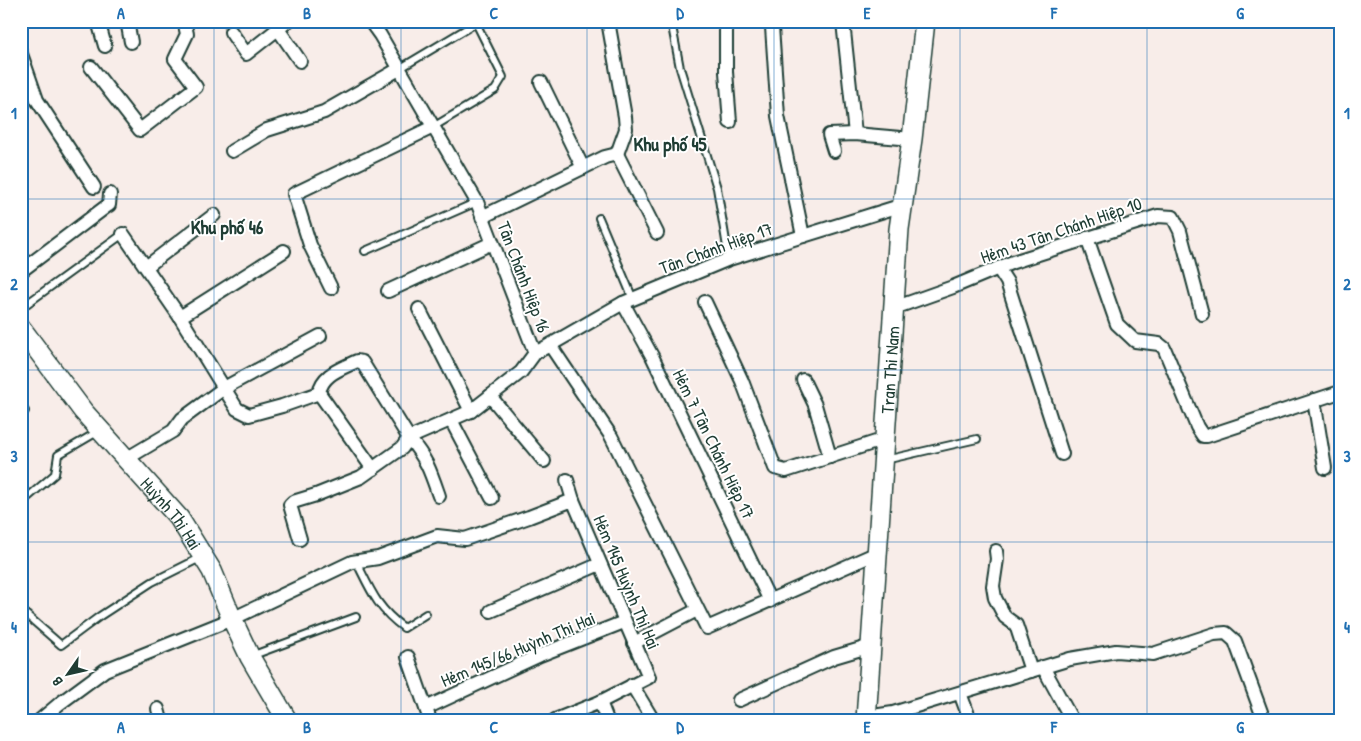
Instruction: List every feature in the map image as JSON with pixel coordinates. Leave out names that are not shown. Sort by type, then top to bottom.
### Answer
[{"type":"street","points":[[98,21],[105,46]]},
{"type":"street","points":[[127,21],[131,42]]},
{"type":"street","points":[[92,67],[140,130],[196,87],[175,59],[187,34],[184,21]]},
{"type":"street","name":"Tân Chánh Hiệp 16","points":[[370,21],[477,202],[535,353],[550,345],[611,436],[707,628],[770,601]]},
{"type":"street","points":[[608,21],[626,128],[617,154],[657,233]]},
{"type":"street","points":[[726,21],[726,72],[730,122]]},
{"type":"street","name":"Tran Thi Nam","points":[[866,718],[899,229],[912,140],[925,21]]},
{"type":"street","points":[[843,22],[855,134]]},
{"type":"street","points":[[231,32],[246,54],[283,25],[300,61]]},
{"type":"street","points":[[772,27],[778,116],[803,236]]},
{"type":"street","points":[[21,54],[37,100],[94,187]]},
{"type":"street","points":[[232,151],[266,130],[324,112],[399,69]]},
{"type":"street","points":[[541,82],[583,168]]},
{"type":"street","points":[[331,288],[310,244],[294,194],[433,127]]},
{"type":"street","points":[[834,151],[829,135],[855,134],[912,140]]},
{"type":"street","points":[[482,217],[605,157],[617,154]]},
{"type":"street","points":[[21,271],[107,206],[110,194]]},
{"type":"street","name":"Tân Chánh Hiệp 17","points":[[550,345],[628,301],[729,258],[903,206]]},
{"type":"street","points":[[146,267],[214,215]]},
{"type":"street","name":"Hẻm 43 Tân Chánh Hiệp 10","points":[[894,308],[954,287],[1013,262],[1158,216],[1173,217],[1180,231],[1202,314]]},
{"type":"street","points":[[123,234],[180,317],[237,409],[249,415],[319,393]]},
{"type":"street","points":[[1087,238],[1117,324],[1135,341],[1159,344],[1164,348],[1196,427],[1203,436],[1340,392]]},
{"type":"street","points":[[388,291],[492,243]]},
{"type":"street","points":[[180,317],[284,251]]},
{"type":"street","points":[[998,268],[1007,282],[1062,454]]},
{"type":"street","name":"Hẻm 7 Tân Chánh Hiệp 17","points":[[628,301],[770,601]]},
{"type":"street","points":[[705,302],[742,381],[775,468],[786,471],[885,439]]},
{"type":"street","points":[[419,309],[471,411]]},
{"type":"street","name":"Huỳnh Thị Hai","points":[[21,328],[83,411],[179,518],[212,570],[250,657],[287,720]]},
{"type":"street","points":[[126,459],[173,431],[182,420],[224,388],[320,336]]},
{"type":"street","points":[[300,539],[290,505],[361,477],[402,448],[409,438],[471,411],[521,372],[535,353]]},
{"type":"street","points":[[373,469],[319,393],[320,385],[325,378],[357,361],[362,362],[409,438],[428,464],[439,496]]},
{"type":"street","points":[[803,380],[815,406],[830,456]]},
{"type":"street","points":[[490,396],[544,461]]},
{"type":"street","points":[[1314,400],[1325,468]]},
{"type":"street","points":[[451,420],[492,498]]},
{"type":"street","name":"Hẻm 145 Huỳnh Thị Hai","points":[[567,480],[573,500],[649,677],[632,685]]},
{"type":"street","name":"Hẻm 145 Huỳnh Thị Hai","points":[[40,720],[105,670],[232,619],[334,570],[356,561],[378,558],[437,536],[465,539],[529,518],[573,500]]},
{"type":"street","points":[[996,551],[997,559],[993,586],[995,598],[1005,616],[1016,625],[1037,669],[1072,720]]},
{"type":"street","points":[[770,601],[877,553]]},
{"type":"street","points":[[492,611],[600,564]]},
{"type":"street","points":[[634,644],[697,610]]},
{"type":"street","name":"Hẻm 145/66 Huỳnh Thị Hai","points":[[428,714],[540,655],[624,622]]},
{"type":"street","points":[[866,718],[893,713],[1070,659],[1116,651],[1153,654],[1214,634],[1226,632],[1234,641],[1264,720]]},
{"type":"street","points":[[739,700],[834,657],[871,646]]},
{"type":"street","points":[[408,657],[428,714]]},
{"type":"street","points":[[555,720],[600,702],[632,685],[653,720]]},
{"type":"street","points":[[960,693],[970,720]]},
{"type":"street","points":[[600,702],[607,720]]},
{"type":"lane","points":[[399,69],[476,23],[497,21]]},
{"type":"lane","points":[[672,21],[680,68],[718,188],[729,258]]},
{"type":"lane","points":[[433,127],[495,90],[503,77],[476,23]]},
{"type":"lane","points":[[365,251],[477,202]]},
{"type":"lane","points":[[599,218],[628,301]]},
{"type":"lane","points":[[21,308],[123,234]]},
{"type":"lane","points":[[21,503],[55,474],[58,455],[100,430]]},
{"type":"lane","points":[[884,460],[977,439]]},
{"type":"lane","points":[[21,610],[61,645],[152,582],[203,556]]},
{"type":"lane","points":[[356,561],[382,610],[400,625],[404,628],[426,614]]},
{"type":"lane","points":[[250,657],[356,617]]},
{"type":"district","name":"Khu phố 45","points":[[670,144]]},
{"type":"district","name":"Khu phố 46","points":[[227,227]]}]
